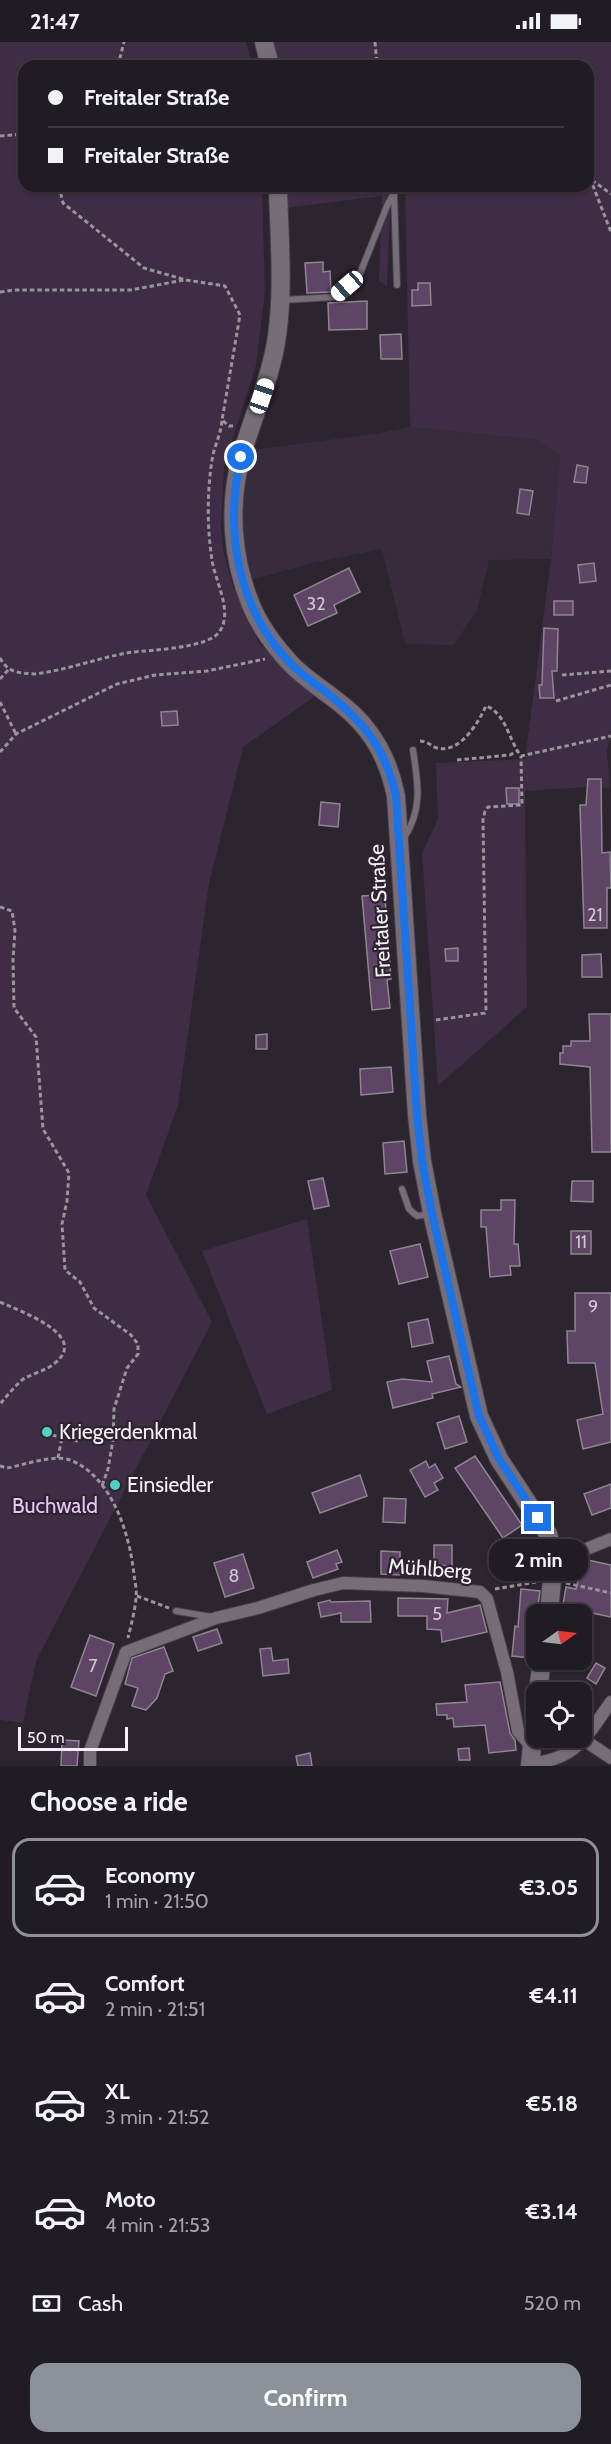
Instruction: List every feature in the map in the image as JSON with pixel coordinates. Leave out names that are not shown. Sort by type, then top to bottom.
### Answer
[{"type":"main road","points":[[264,42],[268,60]]},
{"type":"main road","name":"Freitaler Straße","points":[[278,192],[280,301],[277,335],[270,368],[241,457],[234,488],[233,509],[237,555],[251,605],[263,629],[293,666],[347,709],[366,729],[379,747],[390,772],[396,796],[417,1115],[422,1161],[432,1214],[479,1416],[499,1459],[548,1534],[554,1556],[550,1604]]},
{"type":"street","points":[[554,1556],[584,1550],[611,1539]]},
{"type":"street","name":"Mühlberg","points":[[90,1766],[90,1751],[126,1652],[216,1618],[343,1583],[423,1586],[480,1592],[488,1599],[507,1672],[518,1731],[530,1758]]},
{"type":"street","points":[[592,1729],[611,1702]]},
{"type":"street","points":[[592,1745],[611,1758]]},
{"type":"street","points":[[530,1758],[558,1762],[575,1748]]},
{"type":"lane","points":[[280,301],[335,297],[359,276],[393,192]]},
{"type":"lane","points":[[394,192],[397,285]]},
{"type":"lane","points":[[399,846],[414,822],[418,786],[413,750]]},
{"type":"lane","points":[[402,1189],[409,1209],[417,1216],[432,1214]]},
{"type":"lane","points":[[176,1611],[216,1618]]},
{"type":"path","points":[[120,60],[124,42]]},
{"type":"path","points":[[375,42],[376,60]]},
{"type":"path","points":[[0,136],[18,134]]},
{"type":"path","points":[[594,182],[611,194]]},
{"type":"path","points":[[594,186],[611,232]]},
{"type":"path","points":[[0,658],[8,670],[19,674],[50,672],[133,652],[190,645],[213,638],[220,632],[224,620],[223,600],[212,560],[208,490],[212,456],[221,433],[240,315],[225,286],[186,280],[144,267],[63,202],[61,192]]},
{"type":"path","points":[[0,292],[131,290],[186,280]]},
{"type":"path","points":[[222,420],[229,426],[242,425]]},
{"type":"path","points":[[0,752],[16,734],[117,684],[155,675],[207,671],[260,662]]},
{"type":"path","points":[[0,679],[8,670]]},
{"type":"path","points":[[562,675],[611,670]]},
{"type":"path","points":[[556,701],[611,685]]},
{"type":"path","points":[[0,702],[16,734]]},
{"type":"path","points":[[413,750],[420,741],[426,741],[437,748],[452,747],[467,736],[486,706],[493,708],[506,726],[521,756],[522,805],[488,807],[484,811],[486,1011],[436,1020]]},
{"type":"path","points":[[521,756],[611,736]]},
{"type":"path","points":[[457,760],[510,755],[517,751]]},
{"type":"path","points":[[0,907],[12,911],[15,930],[14,1008],[36,1037],[43,1129],[69,1173],[68,1201],[62,1224],[65,1270],[80,1281],[94,1308],[131,1335],[138,1344],[138,1354],[127,1368],[114,1409],[113,1440],[108,1469],[102,1486]]},
{"type":"path","points":[[0,1302],[59,1332],[65,1346],[63,1355],[55,1364],[22,1381],[0,1404]]},
{"type":"path","points":[[52,1435],[78,1441]]},
{"type":"path","points":[[58,1458],[62,1437]]},
{"type":"path","points":[[0,1466],[7,1468],[58,1458],[70,1460],[97,1479],[126,1530],[131,1550],[137,1596],[129,1632]]},
{"type":"path","points":[[553,1580],[611,1593]]},
{"type":"path","points":[[480,1592],[532,1583]]},
{"type":"path","points":[[137,1596],[176,1611]]},
{"type":"shaded area","points":[[410,427],[536,440],[560,455],[551,559],[489,560],[477,610],[454,645],[405,644],[382,549],[312,563],[251,580],[244,554],[240,501],[251,450],[375,434]]},
{"type":"green space","name":"Buchwald","points":[[0,42],[246,42],[251,60],[18,60],[18,192],[262,192],[265,292],[256,365],[224,468],[221,528],[224,554],[233,587],[259,643],[315,696],[243,747],[209,883],[178,1105],[146,1195],[212,1322],[36,1661],[23,1723],[0,1720]]},
{"type":"green space","points":[[272,42],[611,42],[611,733],[607,751],[610,788],[586,787],[525,791],[527,1007],[438,1086],[422,853],[438,819],[436,763],[525,759],[551,559],[560,455],[536,440],[410,427],[405,192],[594,192],[594,60],[276,60]]},
{"type":"green space","points":[[285,192],[391,192],[387,286],[379,281],[382,196],[286,208]]},
{"type":"green space","points":[[307,1219],[332,1390],[267,1414],[202,1251]]},
{"type":"building","points":[[323,262],[323,272],[330,271],[331,292],[307,293],[305,263]]},
{"type":"building","points":[[418,283],[430,283],[431,305],[412,306],[412,290],[418,290]]},
{"type":"building","points":[[367,301],[367,329],[329,330],[328,303]]},
{"type":"building","points":[[401,334],[402,359],[381,359],[380,335]]},
{"type":"building","points":[[577,465],[588,467],[586,483],[574,482]]},
{"type":"building","points":[[520,489],[533,491],[529,515],[517,513]]},
{"type":"building","points":[[594,563],[596,581],[580,583],[578,565]]},
{"type":"building","points":[[349,568],[360,592],[334,605],[337,613],[308,626],[294,595]]},
{"type":"building","points":[[554,601],[573,601],[573,615],[554,615]]},
{"type":"building","points":[[544,628],[558,629],[557,671],[552,671],[554,698],[540,698]]},
{"type":"building","points":[[177,711],[178,725],[162,726],[161,712]]},
{"type":"building","points":[[588,779],[601,779],[602,853],[610,852],[611,888],[607,888],[607,928],[584,928],[580,805],[586,805]]},
{"type":"building","points":[[506,788],[519,788],[519,804],[507,804]]},
{"type":"building","points":[[321,802],[340,804],[338,827],[319,825]]},
{"type":"building","points":[[376,895],[377,899],[385,898],[391,979],[387,980],[390,1008],[372,1010],[362,896]]},
{"type":"building","points":[[458,948],[458,961],[446,961],[445,949]]},
{"type":"building","points":[[601,954],[602,977],[582,977],[582,955]]},
{"type":"building","points":[[589,1014],[611,1014],[611,1152],[592,1152],[590,1067],[560,1064],[560,1053],[563,1053],[563,1046],[571,1046],[571,1041],[590,1041]]},
{"type":"building","points":[[267,1034],[267,1049],[256,1049],[256,1035]]},
{"type":"building","points":[[391,1067],[393,1092],[361,1095],[360,1069]]},
{"type":"building","points":[[404,1141],[407,1172],[385,1174],[383,1143]]},
{"type":"building","points":[[323,1178],[329,1206],[314,1209],[308,1181]]},
{"type":"building","points":[[572,1181],[593,1181],[593,1202],[571,1201]]},
{"type":"building","points":[[501,1200],[515,1200],[514,1244],[518,1244],[520,1266],[510,1266],[511,1275],[490,1277],[486,1227],[481,1227],[481,1210],[501,1210]]},
{"type":"building","points":[[571,1231],[591,1231],[591,1254],[571,1254]]},
{"type":"building","points":[[420,1244],[428,1277],[399,1284],[390,1251]]},
{"type":"building","points":[[575,1293],[611,1293],[611,1442],[583,1449],[577,1420],[603,1414],[595,1363],[568,1363],[567,1331],[575,1331]]},
{"type":"building","points":[[428,1319],[433,1343],[412,1347],[408,1323]]},
{"type":"building","points":[[449,1356],[456,1384],[461,1387],[432,1394],[433,1398],[393,1408],[387,1382],[402,1379],[432,1382],[427,1361]]},
{"type":"building","points":[[459,1416],[467,1442],[445,1449],[437,1423]]},
{"type":"building","points":[[475,1456],[522,1525],[503,1538],[455,1468]]},
{"type":"building","points":[[426,1461],[429,1468],[435,1464],[443,1478],[434,1483],[438,1490],[425,1497],[410,1470]]},
{"type":"building","points":[[360,1475],[367,1496],[320,1513],[312,1493]]},
{"type":"building","points":[[611,1484],[611,1508],[592,1515],[584,1494]]},
{"type":"building","points":[[384,1498],[406,1499],[405,1523],[383,1522]]},
{"type":"building","points":[[526,1544],[530,1568],[513,1571],[509,1547]]},
{"type":"building","points":[[434,1545],[452,1545],[452,1566],[434,1565]]},
{"type":"building","points":[[337,1550],[342,1562],[336,1564],[338,1569],[313,1578],[307,1562]]},
{"type":"building","points":[[381,1551],[400,1552],[400,1575],[381,1574]]},
{"type":"building","points":[[243,1554],[254,1588],[225,1597],[214,1563]]},
{"type":"building","points":[[583,1559],[611,1565],[611,1617],[592,1613],[592,1604],[563,1604],[566,1587],[576,1589]]},
{"type":"building","points":[[521,1589],[540,1591],[538,1604],[526,1604],[526,1657],[512,1656],[515,1626],[518,1627]]},
{"type":"building","points":[[398,1598],[448,1599],[447,1613],[480,1605],[487,1632],[442,1642],[441,1630],[427,1629],[427,1616],[398,1616]]},
{"type":"building","points":[[330,1600],[331,1602],[370,1601],[371,1622],[341,1622],[341,1613],[321,1617],[318,1603]]},
{"type":"building","points":[[217,1629],[222,1643],[198,1651],[193,1637]]},
{"type":"building","points":[[90,1635],[114,1644],[96,1696],[71,1687]]},
{"type":"building","points":[[164,1647],[173,1671],[165,1674],[157,1698],[146,1710],[132,1706],[138,1688],[125,1684],[132,1658]]},
{"type":"building","points":[[271,1648],[273,1661],[288,1659],[289,1673],[263,1676],[260,1649]]},
{"type":"building","points":[[596,1663],[605,1668],[596,1684],[587,1678]]},
{"type":"building","points":[[500,1682],[510,1733],[515,1740],[516,1750],[489,1753],[485,1725],[454,1727],[453,1718],[447,1719],[447,1715],[437,1715],[436,1704],[467,1702],[465,1685]]},
{"type":"building","points":[[62,1740],[79,1741],[77,1766],[61,1766]]},
{"type":"building","points":[[469,1748],[470,1760],[459,1760],[458,1749]]},
{"type":"building","points":[[310,1753],[312,1766],[298,1766],[296,1756]]},
{"type":"place","name":"Kriegerdenkmal","points":[[47,1432]]},
{"type":"place","name":"Einsiedler","points":[[115,1485]]},
{"type":"route","points":[[241,457],[234,488],[234,534],[237,555],[251,605],[263,629],[293,666],[347,709],[366,729],[379,747],[390,772],[396,796],[417,1115],[422,1161],[432,1214],[479,1416],[499,1459],[538,1518]]}]
